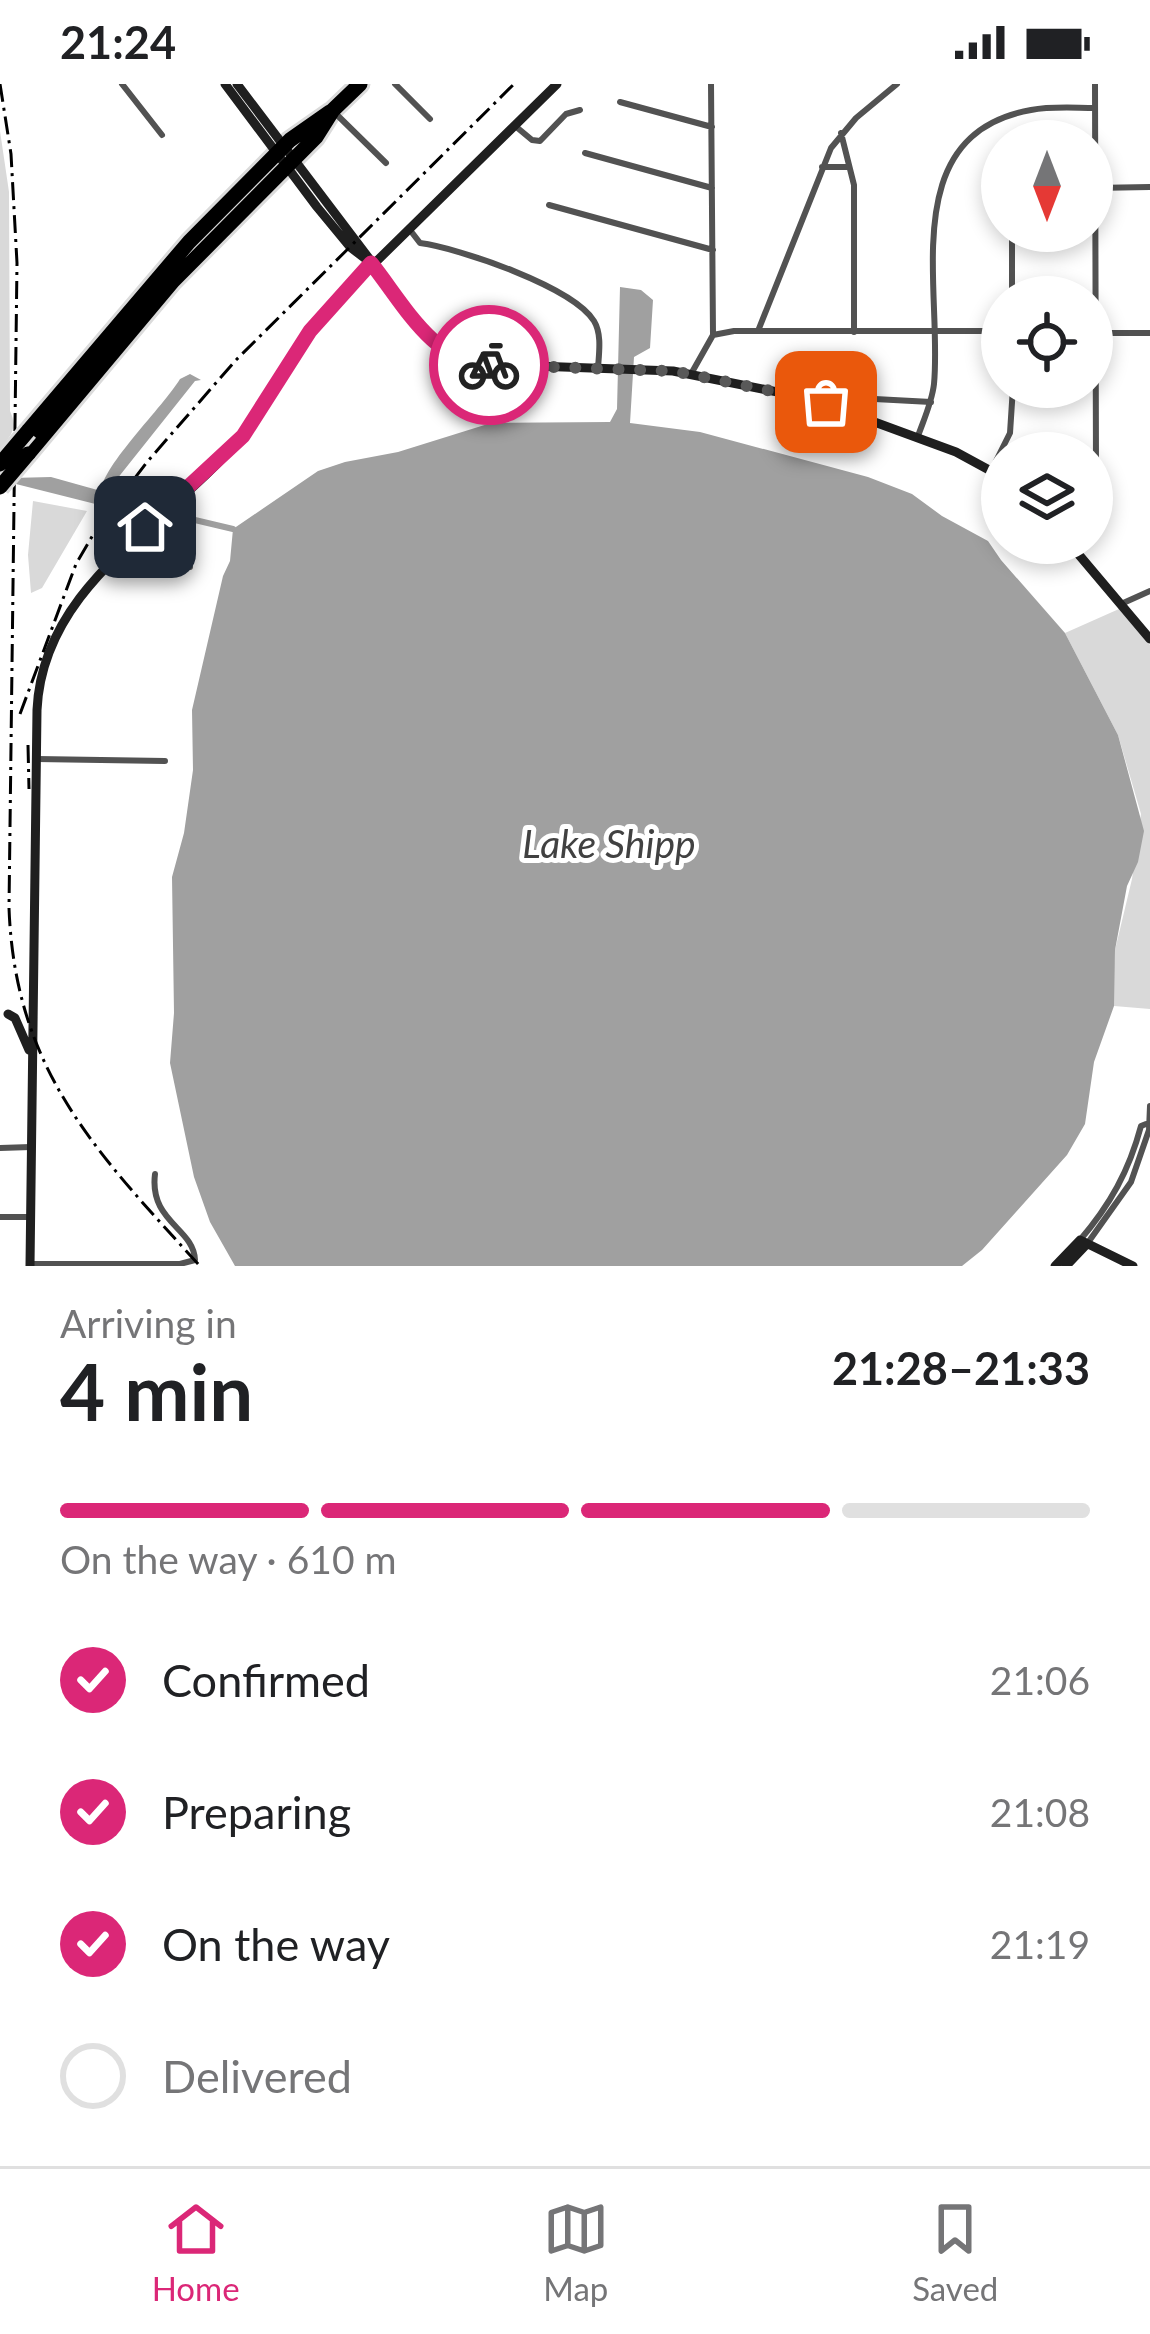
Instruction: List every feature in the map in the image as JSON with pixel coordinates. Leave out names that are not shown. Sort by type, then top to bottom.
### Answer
[{"type":"highway","points":[[0,464],[188,242],[285,156],[316,137],[354,86]]},
{"type":"highway","points":[[0,488],[285,156]]},
{"type":"street","points":[[122,84],[162,135]]},
{"type":"street","points":[[225,84],[285,156]]},
{"type":"street","points":[[237,84],[350,247],[371,263],[424,331],[455,358],[481,364],[691,374],[833,404],[981,464]]},
{"type":"street","points":[[395,84],[430,119]]},
{"type":"street","points":[[155,1174],[156,1202],[196,1254],[195,1260],[188,1264],[30,1265],[36,759],[38,697],[47,658],[65,622],[110,563],[243,436],[310,331],[407,227],[557,84]]},
{"type":"street","points":[[691,374],[713,335],[711,84]]},
{"type":"street","points":[[758,332],[822,167],[841,133],[897,84]]},
{"type":"street","points":[[1095,84],[1095,120]]},
{"type":"street","points":[[620,102],[712,128]]},
{"type":"street","points":[[918,436],[931,402],[934,207],[952,163],[980,132],[1009,116],[1044,108],[1095,108]]},
{"type":"street","points":[[333,110],[386,163]]},
{"type":"street","points":[[514,125],[532,140],[540,140],[566,114],[580,110]]},
{"type":"street","points":[[841,133],[854,185],[854,332]]},
{"type":"street","points":[[585,153],[712,188]]},
{"type":"street","points":[[822,167],[848,166]]},
{"type":"street","points":[[1113,188],[1150,188]]},
{"type":"street","points":[[548,205],[713,250]]},
{"type":"street","points":[[407,227],[420,243],[453,249],[525,276],[586,311],[599,332],[602,368]]},
{"type":"street","points":[[713,335],[981,331]]},
{"type":"street","points":[[1113,333],[1150,333]]},
{"type":"street","points":[[833,404],[856,398],[931,402]]},
{"type":"street","points":[[110,563],[190,566]]},
{"type":"street","points":[[1087,564],[1150,639]]},
{"type":"street","points":[[1120,604],[1150,591]]},
{"type":"street","points":[[36,759],[165,761]]},
{"type":"street","points":[[4,1014],[33,1014]]},
{"type":"street","points":[[4,1014],[15,1018],[32,1058]]},
{"type":"street","points":[[1055,1266],[1115,1210],[1132,1169],[1141,1126],[1148,1124],[1150,1106]]},
{"type":"street","points":[[0,1148],[31,1148]]},
{"type":"street","points":[[1132,1169],[1150,1177]]},
{"type":"street","points":[[0,1217],[31,1217]]},
{"type":"street","points":[[1066,1266],[1083,1242]]},
{"type":"street","points":[[1083,1242],[1133,1266]]},
{"type":"shaded area","points":[[0,131],[9,192],[13,427],[0,449]]},
{"type":"shaded area","points":[[33,501],[87,511],[42,588],[31,593],[28,555]]},
{"type":"shaded area","points":[[1119,609],[1150,645],[1150,1009],[1114,1006],[1112,998],[1115,950],[1141,814],[1118,735],[1065,633]]},
{"type":"water","name":"Lake Shipp","points":[[620,287],[641,290],[653,300],[650,348],[634,357],[630,423],[700,432],[868,477],[912,494],[981,537],[981,564],[1005,564],[1065,633],[1118,735],[1144,831],[1127,886],[1115,950],[1114,1006],[1094,1062],[1085,1124],[1067,1155],[962,1266],[235,1266],[210,1222],[194,1177],[170,1063],[172,877],[193,770],[192,710],[230,561],[233,529],[318,471],[345,462],[398,452],[491,423],[610,422],[617,409]]},
{"type":"water","points":[[190,374],[201,380],[195,381],[109,489],[118,502],[159,510],[151,518],[8,482],[51,477],[101,491],[122,452],[180,379]]},
{"type":"waterway","points":[[178,516],[233,529]]},
{"type":"railway","points":[[0,84],[11,154],[17,263],[9,908],[15,965],[27,1016],[68,1105],[127,1185],[200,1266]]},
{"type":"railway","points":[[20,714],[76,564],[147,462],[236,360],[514,84]]},
{"type":"railway","points":[[28,745],[29,789]]},
{"type":"way so far","points":[[489,365],[673,371],[826,402]]},
{"type":"route","points":[[145,527],[243,436],[310,331],[371,263],[441,348],[462,361],[489,365]]}]
